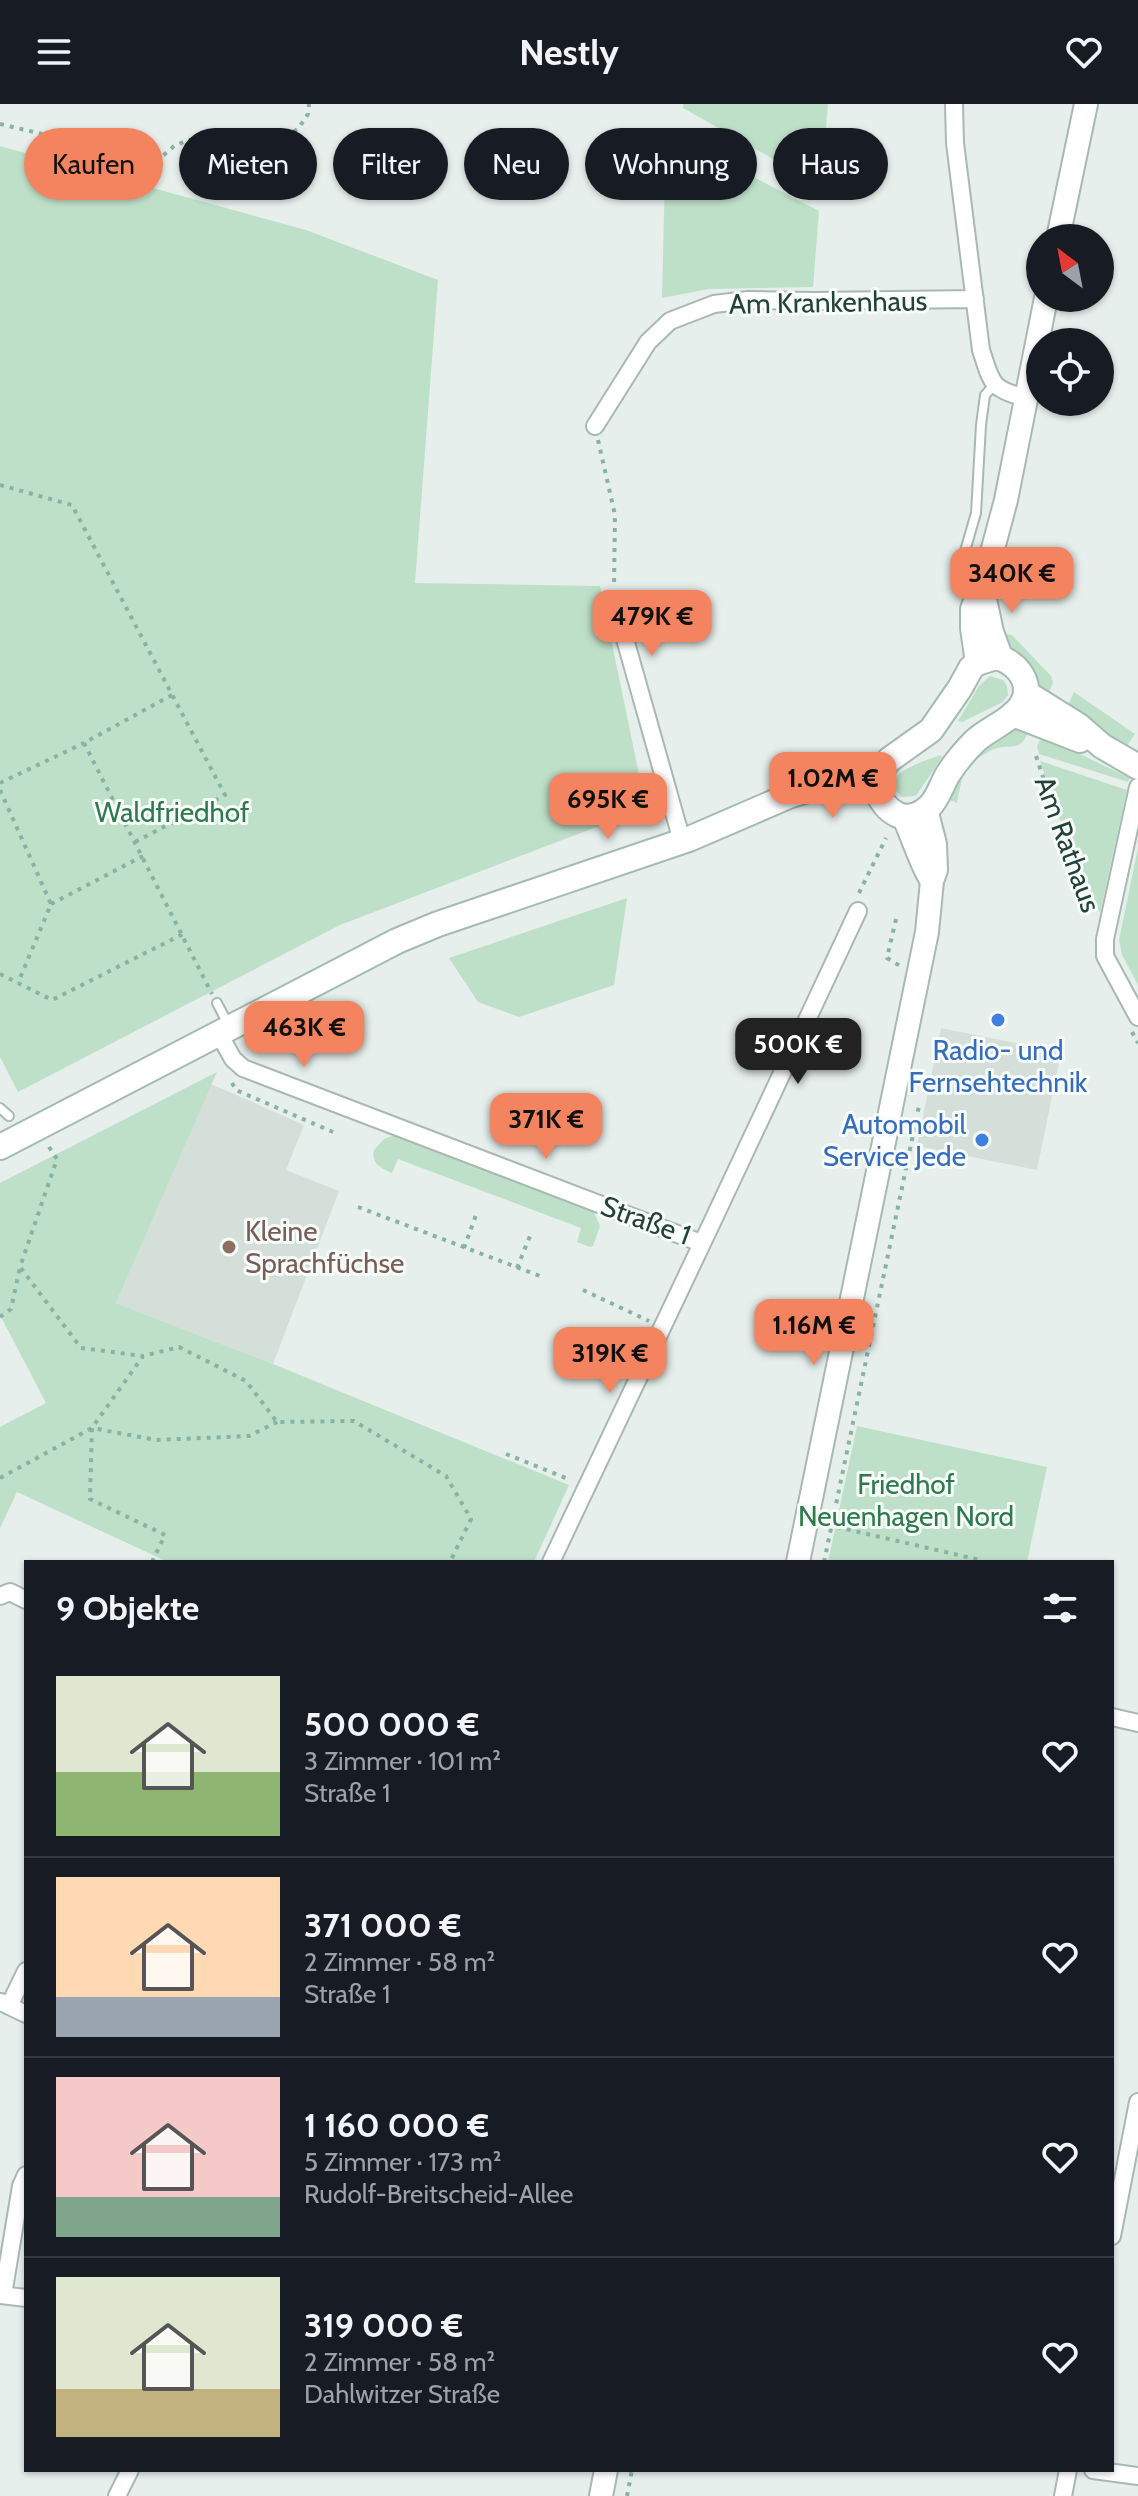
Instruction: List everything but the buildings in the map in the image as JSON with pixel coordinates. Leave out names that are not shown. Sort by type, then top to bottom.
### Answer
[{"type":"main road","points":[[987,659],[1002,659],[1016,667],[1025,684],[1019,704],[973,743],[926,809],[916,815],[896,816],[885,808],[878,785],[889,760],[931,730],[971,668],[987,659]]},
{"type":"main road","points":[[1019,704],[1071,738],[1102,746],[1138,767]]},
{"type":"main road","points":[[0,1147],[424,930],[682,841],[791,795],[878,785]]},
{"type":"street","points":[[954,104],[955,143],[981,350],[991,380],[1001,391],[1026,398],[1004,509],[972,609],[977,663]]},
{"type":"street","points":[[1061,224],[1086,104]]},
{"type":"street","name":"Am Krankenhaus","points":[[595,426],[648,342],[670,321],[714,304],[748,300],[975,299]]},
{"type":"street","points":[[982,585],[992,632],[1002,659]]},
{"type":"street","points":[[614,600],[682,841]]},
{"type":"street","name":"Am Rathaus","points":[[1138,787],[1105,939],[1105,956],[1138,1017]]},
{"type":"street","points":[[798,1560],[927,932],[936,870],[935,844],[926,809]]},
{"type":"street","points":[[903,816],[923,867],[932,881]]},
{"type":"street","name":"Straße 1","points":[[225,1031],[233,1059],[243,1068],[701,1243],[858,911]]},
{"type":"street","points":[[552,1560],[701,1243]]},
{"type":"street","points":[[2,1595],[10,1592],[24,1599]]},
{"type":"street","points":[[1114,1717],[1138,1723]]},
{"type":"street","points":[[24,1974],[5,2003],[24,2013]]},
{"type":"street","points":[[1114,2226],[1138,2102]]},
{"type":"street","points":[[24,2179],[2,2295],[24,2298]]},
{"type":"street","points":[[117,2496],[129,2472]]},
{"type":"street","points":[[601,2496],[603,2472]]},
{"type":"street","points":[[1063,2496],[1068,2472]]},
{"type":"street","points":[[1108,2472],[1138,2476]]},
{"type":"lane","points":[[963,558],[976,513],[985,395],[995,384]]},
{"type":"lane","points":[[217,1003],[225,1031]]},
{"type":"lane","points":[[0,1108],[9,1116]]},
{"type":"path","points":[[0,124],[157,161],[174,146],[188,140],[262,149],[298,129],[308,114],[309,104]]},
{"type":"path","points":[[595,426],[615,515],[614,600]]},
{"type":"path","points":[[0,485],[72,505],[225,795],[135,842]]},
{"type":"path","points":[[0,783],[84,743],[172,695]]},
{"type":"path","points":[[84,743],[217,1003]]},
{"type":"path","name":"Am Rathaus","points":[[1036,756],[1063,838],[1096,913]]},
{"type":"path","points":[[0,790],[51,904]]},
{"type":"path","points":[[858,911],[857,897],[886,838]]},
{"type":"path","points":[[18,983],[51,904],[143,856]]},
{"type":"path","points":[[896,919],[887,958],[898,965]]},
{"type":"path","points":[[0,974],[52,1000],[183,934]]},
{"type":"path","points":[[228,1077],[236,1090],[333,1132]]},
{"type":"path","points":[[824,1560],[919,1106]]},
{"type":"path","points":[[0,1317],[11,1309],[20,1267],[57,1159],[36,1129]]},
{"type":"path","points":[[358,1207],[540,1276]]},
{"type":"path","points":[[464,1248],[476,1215]]},
{"type":"path","points":[[517,1268],[530,1236]]},
{"type":"path","points":[[20,1267],[81,1348],[143,1356],[179,1347],[246,1381],[277,1422]]},
{"type":"path","points":[[583,1290],[663,1327]]},
{"type":"path","points":[[0,1478],[92,1428],[143,1356]]},
{"type":"path","points":[[92,1428],[156,1440],[249,1436],[277,1422],[354,1421],[446,1476],[471,1519],[451,1560]]},
{"type":"path","points":[[92,1428],[90,1499],[165,1535],[153,1560]]},
{"type":"path","points":[[506,1454],[587,1486]]},
{"type":"path","points":[[837,1527],[980,1560]]},
{"type":"path","points":[[627,2496],[632,2472]]},
{"type":"shaded area","points":[[941,1028],[1061,1052],[1037,1170],[917,1146]]},
{"type":"shaded area","name":"Kleine Sprachfüchse","points":[[211,1084],[304,1125],[286,1170],[339,1191],[273,1364],[116,1303]]},
{"type":"green space","points":[[683,104],[828,104],[826,128],[773,128],[773,159],[757,150],[757,128],[718,128],[683,108]]},
{"type":"green space","name":"Waldfriedhof","points":[[0,146],[24,153],[24,200],[163,200],[163,191],[179,195],[179,200],[197,200],[306,230],[438,280],[415,583],[600,586],[646,808],[340,925],[18,1092],[0,1057]]},
{"type":"green space","points":[[757,179],[773,187],[773,200],[798,200],[819,211],[813,287],[709,289],[662,298],[664,200],[757,200]]},
{"type":"green space","points":[[999,635],[1012,635],[1051,676],[1053,683],[1046,698]]},
{"type":"green space","points":[[990,676],[1003,680],[1008,695],[1003,702],[962,722],[958,721],[979,686]]},
{"type":"green space","points":[[1074,692],[1135,734],[1127,746],[1069,714],[1069,703]]},
{"type":"green space","points":[[1018,729],[1029,730],[1022,743],[992,750],[964,768],[957,803],[945,798],[973,753],[993,737]]},
{"type":"green space","points":[[1042,736],[1130,778],[1128,782],[1039,754],[1037,746]]},
{"type":"green space","points":[[940,755],[942,757],[916,796],[902,797],[895,789],[894,782],[898,775]]},
{"type":"green space","points":[[1040,761],[1127,790],[1100,913],[1064,832]]},
{"type":"green space","points":[[1138,848],[1138,985],[1122,955],[1119,940]]},
{"type":"green space","points":[[627,898],[614,985],[519,1017],[478,1002],[449,958]]},
{"type":"green space","points":[[217,1072],[116,1303],[569,1485],[535,1560],[164,1560],[17,1492],[0,1528],[0,1427],[46,1403],[0,1315],[0,1183]]},
{"type":"green space","points":[[397,1134],[592,1208],[600,1226],[593,1246],[577,1242],[581,1228],[398,1159],[392,1173],[384,1169],[375,1162],[374,1150],[384,1139]]},
{"type":"green space","name":"Friedhof Neuenhagen Nord","points":[[857,1426],[1047,1467],[1027,1560],[828,1560]]},
{"type":"place","name":"Radio- und Fernsehtechnik","points":[[998,1020]]},
{"type":"place","name":"Automobil Service Jede","points":[[982,1140]]},
{"type":"place","name":"Kleine Sprachfüchse","points":[[229,1247]]}]
